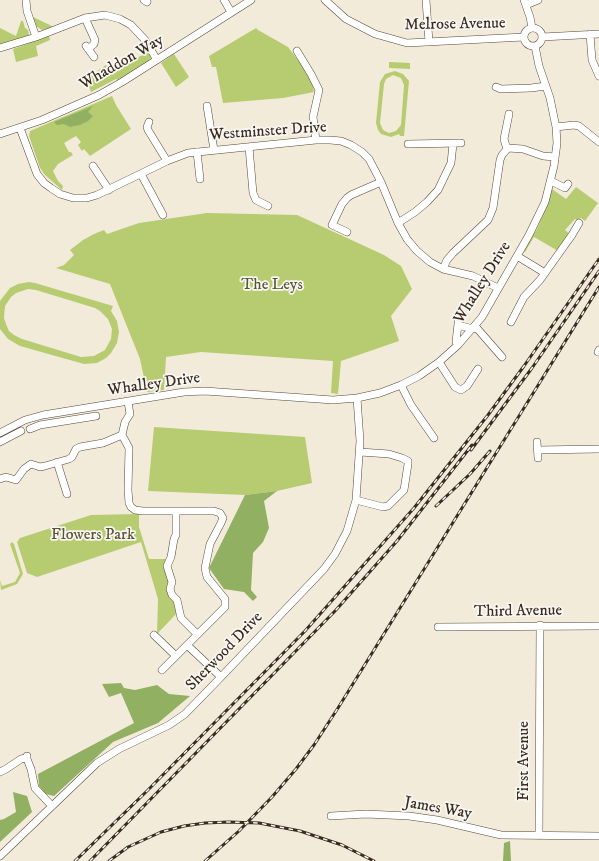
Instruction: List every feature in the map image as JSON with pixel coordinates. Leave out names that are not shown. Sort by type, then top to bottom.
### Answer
[{"type":"street","points":[[26,0],[27,11],[36,37]]},
{"type":"street","points":[[224,0],[231,12]]},
{"type":"street","name":"Whaddon Way","points":[[0,134],[62,112],[99,95],[251,0]]},
{"type":"street","name":"Melrose Avenue","points":[[325,0],[346,19],[374,34],[407,43],[524,37]]},
{"type":"street","points":[[426,0],[429,42]]},
{"type":"street","points":[[532,28],[525,2],[538,0]]},
{"type":"street","points":[[0,48],[36,37],[85,18],[109,16],[131,25],[145,40],[157,60]]},
{"type":"street","points":[[85,18],[95,40],[94,44],[87,48],[94,57]]},
{"type":"street","points":[[532,28],[538,30],[542,37]]},
{"type":"street","points":[[532,28],[528,30],[524,37],[526,43],[534,46],[539,44],[542,37]]},
{"type":"street","points":[[590,34],[592,60],[599,76]]},
{"type":"street","points":[[542,37],[599,34]]},
{"type":"street","name":"Whalley Drive","points":[[0,433],[25,420],[62,412],[184,392],[205,391],[333,400],[357,398],[401,385],[419,376],[439,362],[458,345],[474,327],[517,256],[538,219],[545,202],[556,157],[556,127],[534,46]]},
{"type":"street","points":[[297,51],[312,74],[319,90],[313,117],[316,140]]},
{"type":"street","points":[[496,87],[501,89],[546,86]]},
{"type":"street","points":[[207,106],[214,150]]},
{"type":"street","points":[[508,148],[504,139],[509,114]]},
{"type":"street","points":[[149,122],[147,127],[148,130],[167,161]]},
{"type":"street","points":[[556,127],[574,125],[579,126],[599,142]]},
{"type":"street","name":"Westminster Drive","points":[[20,128],[37,174],[44,183],[51,188],[60,194],[73,198],[97,195],[178,156],[197,152],[316,140],[335,140],[351,145],[362,152],[369,159],[381,182],[398,223],[407,239],[417,250],[430,262],[443,269],[473,276],[498,288]]},
{"type":"street","points":[[398,223],[415,212],[438,190],[451,164],[457,144],[408,144]]},
{"type":"street","points":[[249,147],[253,193],[256,200],[268,206]]},
{"type":"street","points":[[508,148],[523,149],[543,156],[556,157]]},
{"type":"street","points":[[443,269],[447,260],[453,253],[488,220],[493,208],[500,160],[508,148]]},
{"type":"street","points":[[197,152],[200,179]]},
{"type":"street","points":[[93,166],[109,190]]},
{"type":"street","points":[[141,174],[163,215]]},
{"type":"street","points":[[551,181],[565,188],[568,184]]},
{"type":"street","points":[[347,232],[332,225],[342,204],[352,195],[381,182]]},
{"type":"street","points":[[511,322],[524,297],[540,280],[579,223]]},
{"type":"street","points":[[517,256],[545,273]]},
{"type":"street","points":[[458,345],[456,342],[459,315]]},
{"type":"street","points":[[458,325],[474,327],[502,357]]},
{"type":"street","points":[[439,362],[455,387],[461,390],[467,386],[478,370]]},
{"type":"street","points":[[401,385],[411,405],[434,438]]},
{"type":"street","name":"Sherwood Drive","points":[[0,856],[97,763],[119,749],[169,725],[185,714],[324,569],[335,554],[347,531],[356,500],[360,452],[360,425],[357,398]]},
{"type":"street","points":[[128,402],[130,414],[125,422],[122,435],[129,448],[128,490],[129,503],[131,507],[135,510],[143,511],[214,511],[220,513],[223,518],[222,523],[210,544],[205,568],[207,577],[224,596],[226,603],[225,607],[162,670]]},
{"type":"street","points":[[62,412],[63,422]]},
{"type":"street","name":"Whalley Drive","points":[[30,428],[96,416]]},
{"type":"street","points":[[0,442],[21,431]]},
{"type":"street","points":[[0,478],[6,477],[16,480],[24,469],[31,464],[40,467],[57,462],[72,457],[76,449],[80,447],[103,443],[122,435]]},
{"type":"street","points":[[537,442],[538,458]]},
{"type":"street","points":[[538,450],[599,449]]},
{"type":"street","points":[[356,500],[383,507],[388,506],[404,490],[408,464],[408,461],[389,454],[360,452]]},
{"type":"street","points":[[57,462],[67,494]]},
{"type":"street","points":[[176,511],[176,535],[168,566],[172,582],[170,589],[172,595],[177,600],[181,618],[197,634]]},
{"type":"street","name":"Third Avenue","points":[[438,627],[540,625],[599,626]]},
{"type":"street","name":"First Avenue","points":[[539,836],[540,625]]},
{"type":"street","points":[[154,635],[176,656]]},
{"type":"street","points":[[187,645],[221,677]]},
{"type":"street","points":[[0,772],[6,770],[26,757],[32,769],[35,788],[52,806]]},
{"type":"street","name":"James Way","points":[[331,816],[366,814],[409,816],[437,820],[501,835],[539,836]]},
{"type":"street","points":[[539,836],[599,836]]},
{"type":"green space","points":[[33,17],[54,27],[42,30],[36,26]]},
{"type":"green space","points":[[21,21],[23,21],[29,35],[27,37],[0,44],[0,28],[16,36]]},
{"type":"green space","points":[[256,28],[288,47],[312,82],[314,92],[283,98],[223,103],[216,67],[212,67],[209,56]]},
{"type":"green space","points":[[49,36],[50,40],[36,46],[38,56],[16,62],[13,49]]},
{"type":"green space","points":[[149,52],[151,58],[149,61],[118,80],[116,79],[91,92],[86,79],[106,65],[114,74],[128,62]]},
{"type":"green space","points":[[174,54],[189,77],[176,87],[161,63]]},
{"type":"green space","points":[[389,62],[410,63],[410,69],[389,68]]},
{"type":"green space","points":[[395,71],[403,74],[409,81],[404,136],[400,136],[399,134],[391,137],[381,134],[378,130],[376,123],[380,82],[385,74]],"holes":[[[393,75],[401,78],[404,85],[401,125],[396,131],[389,133],[383,130],[380,123],[384,84],[386,79]]]},
{"type":"green space","points":[[112,96],[131,129],[90,156],[84,149],[82,151],[78,145],[81,142],[76,136],[64,143],[69,152],[73,155],[58,164],[53,171],[58,181],[63,186],[62,190],[45,175],[40,168],[29,136],[30,131]]},
{"type":"green space","points":[[93,106],[88,112],[93,116],[88,121],[80,125],[70,127],[64,124],[57,125],[54,122]]},
{"type":"green space","points":[[576,187],[598,203],[585,221],[581,218],[577,220],[575,219],[565,230],[570,234],[558,251],[534,237],[525,252],[523,251],[537,229],[552,189],[566,199]]},
{"type":"green space","name":"The Leys","points":[[207,213],[297,215],[384,255],[401,266],[412,289],[391,316],[399,341],[341,361],[338,394],[331,393],[333,361],[201,352],[166,357],[164,390],[147,392],[140,359],[110,284],[56,268],[64,265],[74,255],[70,250],[83,240],[104,230],[107,234],[139,223]]},
{"type":"green space","points":[[29,282],[35,283],[113,306],[111,311],[117,321],[119,332],[117,343],[111,353],[97,363],[84,364],[20,346],[8,339],[0,329],[0,301],[10,288],[18,284]],"holes":[[[28,289],[36,290],[95,308],[100,311],[108,319],[112,329],[111,339],[105,350],[94,356],[81,357],[22,339],[9,331],[4,318],[5,306],[11,297],[16,293]]]},
{"type":"green space","points":[[154,427],[305,437],[312,483],[277,491],[245,495],[148,491]]},
{"type":"green space","points":[[277,491],[264,501],[269,528],[263,542],[253,553],[251,590],[257,597],[253,601],[244,592],[224,589],[209,568],[245,495]]},
{"type":"green space","name":"Flowers Park","points":[[139,514],[139,527],[149,559],[167,559],[178,612],[157,634],[158,599],[141,542],[37,577],[27,573],[17,542],[20,538],[91,515]]},
{"type":"green space","points":[[12,542],[14,544],[23,574],[17,584],[1,590],[0,580],[2,586],[15,582],[20,573],[10,544]]},
{"type":"green space","points":[[121,683],[124,688],[135,690],[157,685],[169,694],[190,696],[158,723],[113,742],[54,796],[46,794],[39,786],[38,774],[134,723],[121,693],[109,697],[102,684]]},
{"type":"green space","points":[[13,792],[27,796],[32,812],[0,842],[0,820],[16,812]]},
{"type":"green space","points":[[510,841],[511,861],[503,861],[504,843]]},
{"type":"railway","points":[[75,861],[148,790],[305,631],[414,508],[488,415],[599,259]]},
{"type":"railway","points":[[471,450],[532,368],[599,271]]},
{"type":"railway","points":[[205,861],[239,831],[272,797],[314,745],[599,287]]},
{"type":"railway","points":[[90,861],[336,610],[397,541],[472,445]]},
{"type":"railway","points":[[436,506],[470,474],[490,451]]},
{"type":"railway","points":[[109,861],[128,847],[161,832],[184,826],[229,822],[259,823],[300,831],[342,845],[374,861]]}]
